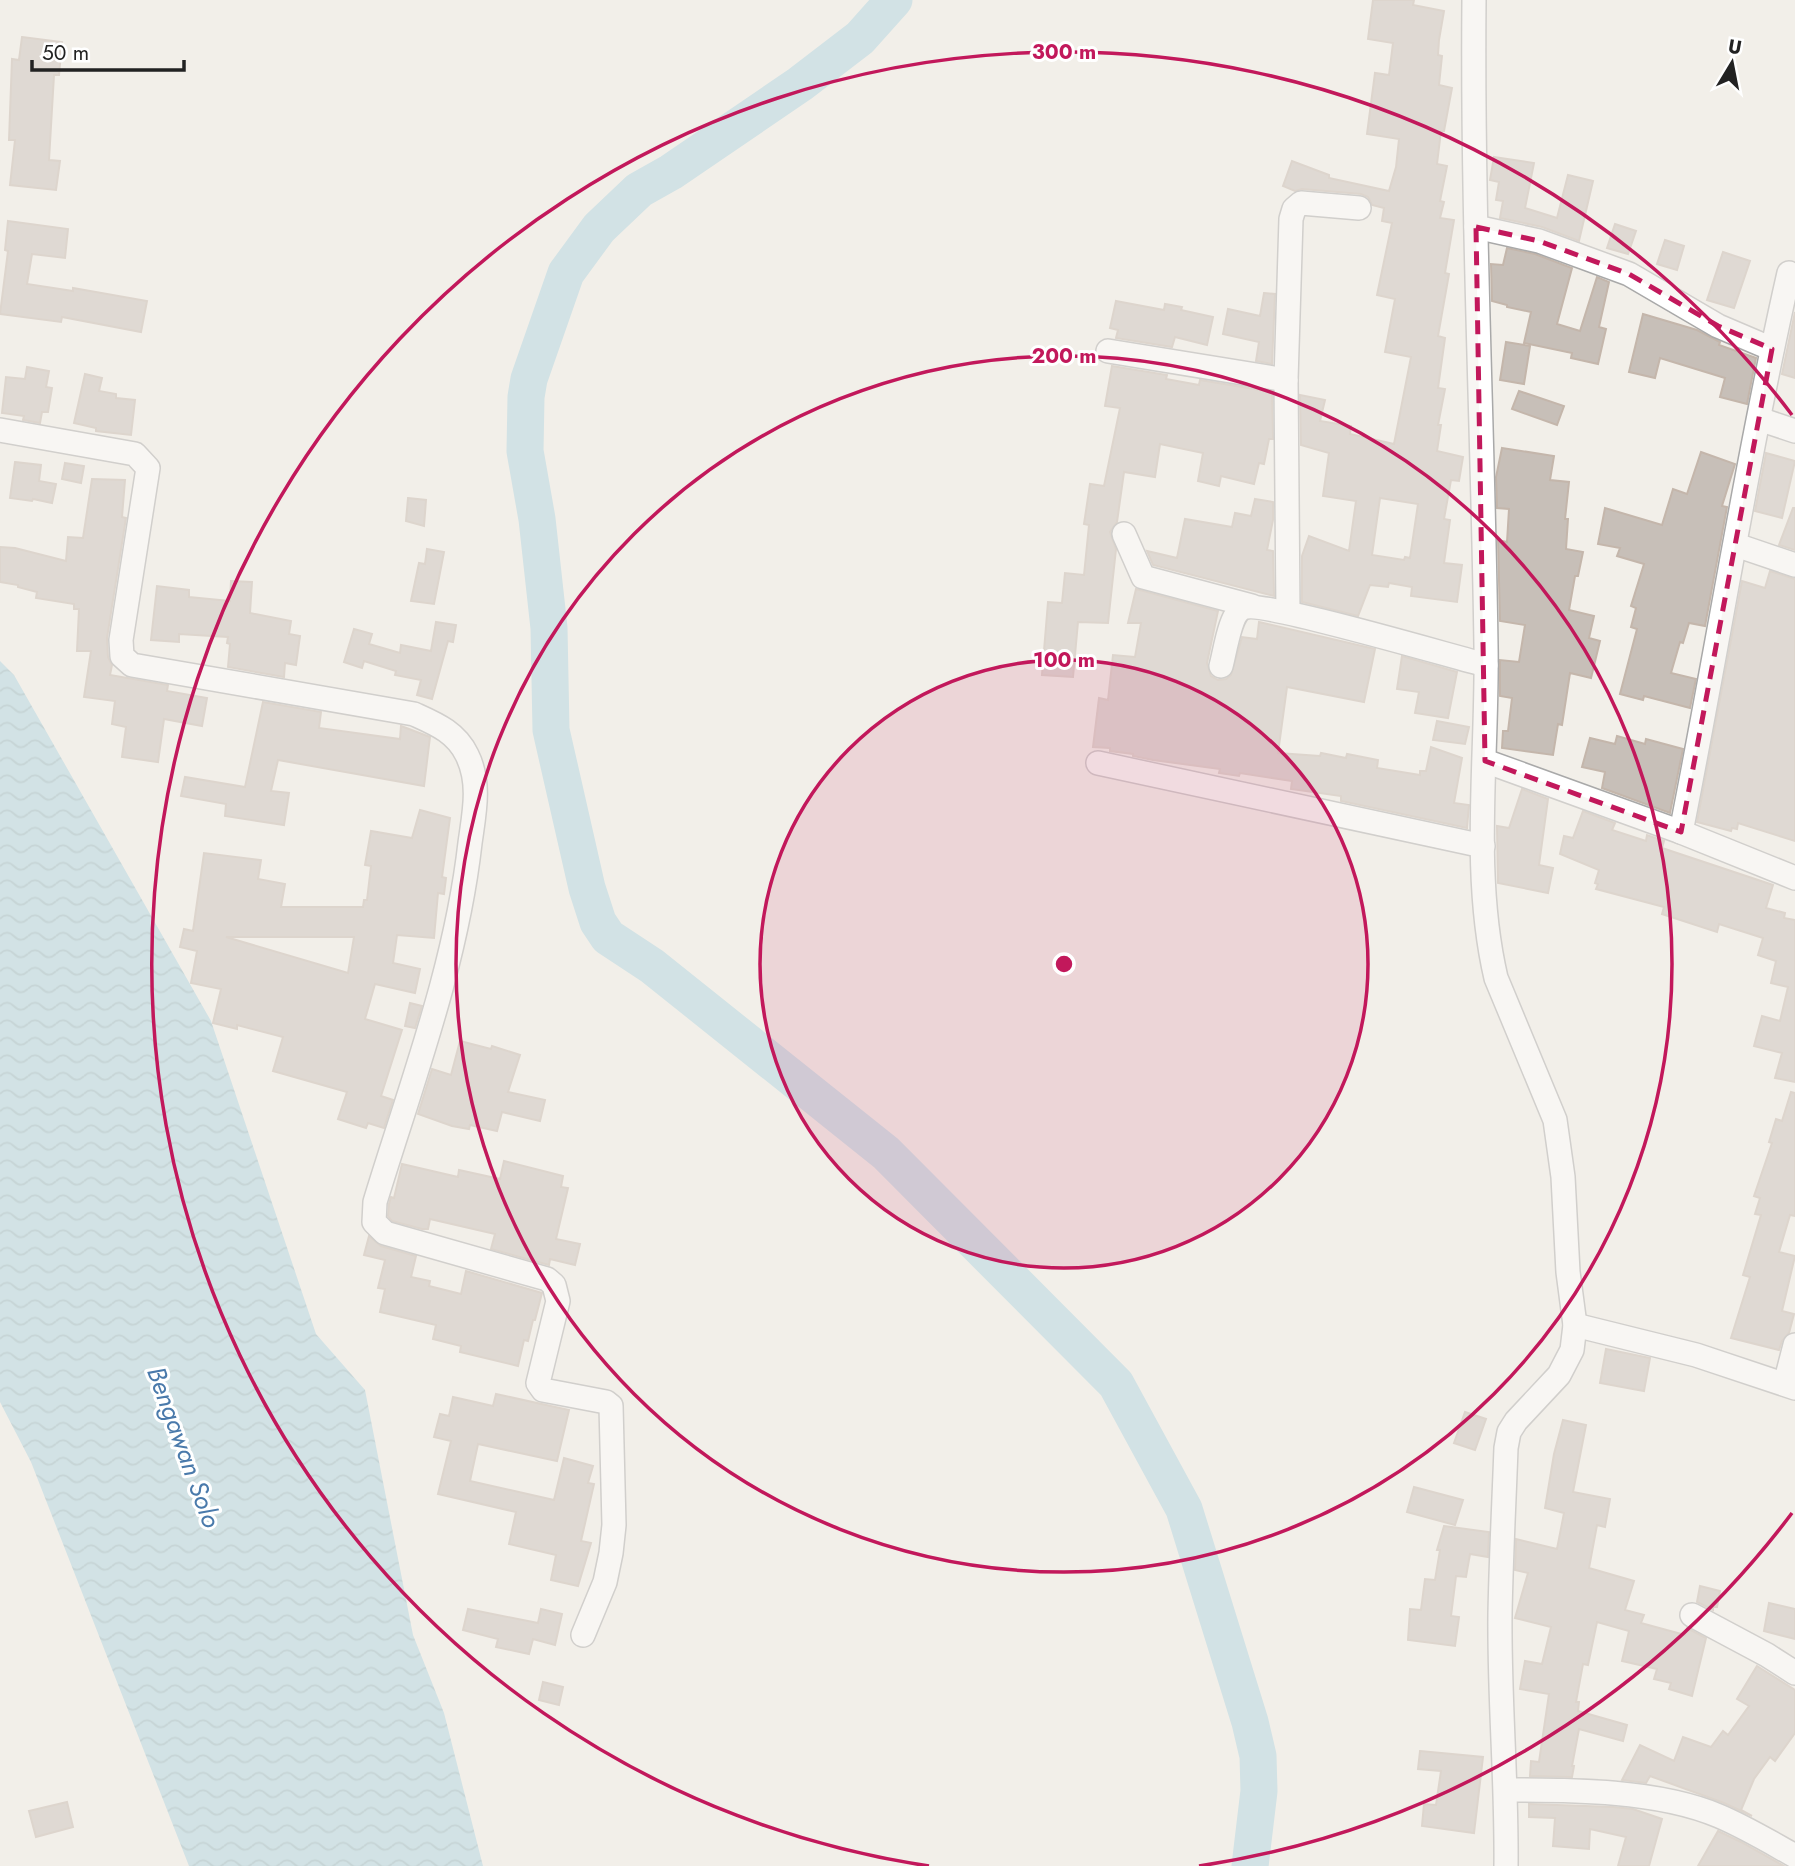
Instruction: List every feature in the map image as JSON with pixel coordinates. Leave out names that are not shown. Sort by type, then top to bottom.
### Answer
[{"type":"street","points":[[1474,0],[1486,665],[1483,846],[1486,915],[1496,978],[1555,1120],[1563,1177],[1568,1272],[1575,1325],[1572,1350],[1559,1376],[1516,1421],[1509,1432],[1506,1448],[1500,1614],[1502,1736],[1507,1790],[1506,1866]]},
{"type":"street","points":[[1288,612],[1286,380],[1291,219],[1294,209],[1301,203],[1359,208]]},
{"type":"street","points":[[1476,227],[1539,241],[1629,274],[1718,326],[1772,349]]},
{"type":"street","points":[[1681,832],[1772,349],[1789,273]]},
{"type":"street","points":[[1108,351],[1286,380]]},
{"type":"street","points":[[1759,419],[1795,431]]},
{"type":"street","points":[[0,430],[135,454],[148,468],[121,640],[122,656],[132,665],[414,714],[451,731],[468,755],[477,789],[464,893],[444,979],[374,1202],[374,1222],[386,1233],[547,1279],[554,1284],[558,1301],[538,1384],[542,1390],[606,1402],[611,1406],[614,1525],[611,1553],[605,1582],[583,1635]]},
{"type":"street","points":[[1124,534],[1143,577],[1252,606],[1288,612],[1486,665]]},
{"type":"street","points":[[1736,545],[1795,565]]},
{"type":"street","points":[[1221,666],[1233,617],[1241,608],[1252,606]]},
{"type":"street","points":[[1485,761],[1681,832],[1795,878]]},
{"type":"street","points":[[1098,763],[1483,846]]},
{"type":"street","points":[[1575,1325],[1696,1355],[1790,1386],[1795,1345]]},
{"type":"street","points":[[1692,1615],[1795,1672]]},
{"type":"street","points":[[1507,1790],[1608,1793],[1688,1805],[1719,1816],[1795,1856]]},
{"type":"highlighted area","points":[[1476,227],[1539,241],[1629,274],[1718,326],[1772,349],[1681,832],[1485,761]]},
{"type":"water","name":"Bengawan Solo","points":[[0,661],[14,675],[211,1021],[316,1334],[365,1390],[413,1635],[444,1713],[483,1866],[189,1866],[31,1462],[0,1402]]},
{"type":"building","points":[[1373,0],[1414,0],[1413,5],[1444,11],[1439,40],[1438,55],[1442,56],[1439,85],[1452,88],[1444,131],[1441,131],[1437,164],[1447,166],[1440,201],[1444,202],[1440,218],[1454,220],[1445,273],[1449,274],[1438,336],[1445,338],[1438,388],[1445,389],[1438,425],[1441,425],[1437,451],[1463,457],[1459,481],[1451,480],[1444,519],[1450,520],[1444,563],[1462,565],[1457,602],[1411,596],[1412,587],[1389,583],[1388,587],[1370,585],[1358,616],[1302,602],[1302,556],[1309,536],[1349,551],[1356,501],[1323,496],[1329,453],[1301,445],[1300,395],[1325,400],[1320,421],[1351,426],[1350,434],[1394,444],[1411,357],[1385,352],[1395,299],[1377,295],[1392,223],[1382,221],[1384,208],[1372,205],[1368,197],[1361,194],[1302,189],[1295,191],[1283,186],[1292,161],[1329,175],[1329,178],[1389,191],[1396,167],[1399,139],[1367,134],[1375,73],[1389,75],[1393,43],[1368,39]],"holes":[[[1380,498],[1418,504],[1410,558],[1405,557],[1404,560],[1372,555]]]},
{"type":"building","points":[[22,37],[62,42],[59,75],[54,75],[49,160],[60,161],[56,190],[10,185],[15,140],[9,140],[12,59],[19,60]]},
{"type":"building","points":[[1494,157],[1534,163],[1525,208],[1557,218],[1568,175],[1593,181],[1579,241],[1542,227],[1500,218],[1503,201],[1496,200],[1499,182],[1490,180]]},
{"type":"building","points":[[8,221],[68,229],[65,258],[32,254],[27,284],[73,291],[73,288],[147,301],[141,332],[62,317],[61,322],[0,314],[8,251],[5,250]]},
{"type":"building","points":[[1615,224],[1636,231],[1628,254],[1607,248]]},
{"type":"building","points":[[1665,240],[1684,246],[1677,270],[1657,264]]},
{"type":"building","points":[[1507,248],[1535,254],[1572,268],[1557,324],[1580,331],[1597,277],[1609,282],[1599,327],[1606,329],[1598,364],[1571,358],[1572,353],[1524,343],[1531,312],[1492,301],[1491,264],[1503,265]]},
{"type":"building","points":[[1723,252],[1750,261],[1734,308],[1707,300]]},
{"type":"building","points":[[1264,293],[1275,294],[1272,364],[1256,361],[1259,342],[1223,334],[1228,309],[1260,316]]},
{"type":"building","points":[[1116,301],[1164,310],[1165,304],[1213,317],[1207,345],[1175,337],[1172,347],[1116,338],[1118,330],[1110,328]]},
{"type":"building","points":[[1795,312],[1795,378],[1782,374]]},
{"type":"building","points":[[1643,314],[1697,330],[1720,342],[1719,345],[1756,358],[1747,404],[1720,397],[1725,378],[1660,358],[1655,378],[1629,372]]},
{"type":"building","points":[[1506,342],[1530,346],[1524,384],[1500,380]]},
{"type":"building","points":[[1112,366],[1167,375],[1166,379],[1199,385],[1200,380],[1272,392],[1273,439],[1269,439],[1264,464],[1259,463],[1254,484],[1221,476],[1219,486],[1198,481],[1203,453],[1160,444],[1155,477],[1124,472],[1117,522],[1110,532],[1116,549],[1108,623],[1078,622],[1073,677],[1042,675],[1048,602],[1062,603],[1065,573],[1084,575],[1089,525],[1084,524],[1090,484],[1104,486],[1120,408],[1105,406]]},
{"type":"building","points":[[27,367],[49,371],[46,387],[52,388],[48,412],[42,412],[40,423],[23,420],[24,416],[2,413],[6,377],[25,379]]},
{"type":"building","points":[[85,374],[102,378],[99,391],[116,394],[116,398],[135,400],[131,435],[96,431],[96,428],[74,423]]},
{"type":"building","points":[[1519,391],[1564,406],[1557,425],[1512,409]]},
{"type":"building","points":[[1502,448],[1554,456],[1550,480],[1569,482],[1565,519],[1568,519],[1566,549],[1583,552],[1578,576],[1575,576],[1569,610],[1594,616],[1589,638],[1600,641],[1591,678],[1570,673],[1562,725],[1558,724],[1553,755],[1502,748],[1503,731],[1508,731],[1512,698],[1500,696],[1500,660],[1519,662],[1525,625],[1500,621],[1498,540],[1507,542],[1509,509],[1497,508],[1496,477]]},
{"type":"building","points":[[1701,452],[1735,464],[1722,506],[1727,507],[1705,626],[1689,623],[1671,673],[1696,679],[1690,708],[1644,696],[1643,700],[1620,694],[1637,629],[1631,627],[1636,608],[1631,606],[1644,564],[1617,556],[1620,548],[1598,544],[1605,508],[1662,525],[1673,489],[1687,494]]},
{"type":"building","points":[[1766,453],[1795,461],[1782,518],[1755,511]]},
{"type":"building","points":[[15,462],[41,465],[39,481],[56,484],[52,503],[10,498]]},
{"type":"building","points":[[65,463],[84,466],[81,483],[62,479]]},
{"type":"building","points":[[92,479],[125,480],[122,517],[126,518],[107,638],[108,657],[112,665],[110,675],[168,685],[167,691],[207,698],[202,726],[164,719],[158,762],[122,757],[126,727],[112,724],[115,701],[84,697],[91,651],[77,651],[79,609],[74,609],[74,604],[36,598],[37,592],[0,582],[0,547],[15,548],[66,561],[68,537],[83,538]]},
{"type":"building","points":[[408,498],[426,500],[424,526],[406,521]]},
{"type":"building","points":[[1255,499],[1273,502],[1273,520],[1267,550],[1273,551],[1274,596],[1153,565],[1147,551],[1177,558],[1185,519],[1232,527],[1235,513],[1251,516]]},
{"type":"building","points":[[1795,508],[1795,550],[1779,545]]},
{"type":"building","points":[[427,549],[444,552],[434,604],[411,601],[419,563],[425,564]]},
{"type":"building","points":[[1770,571],[1795,579],[1795,841],[1738,823],[1737,829],[1732,828],[1731,831],[1697,822],[1742,581],[1765,588]]},
{"type":"building","points":[[231,581],[252,582],[250,613],[291,621],[289,634],[300,636],[296,665],[285,663],[284,677],[228,667],[228,637],[179,634],[179,642],[151,640],[157,586],[189,590],[189,597],[230,601]]},
{"type":"building","points":[[1136,589],[1218,611],[1207,663],[1211,676],[1218,680],[1231,675],[1242,637],[1257,639],[1259,622],[1375,649],[1364,702],[1287,687],[1278,753],[1320,756],[1321,753],[1346,758],[1347,754],[1378,760],[1377,768],[1420,775],[1420,771],[1426,771],[1431,747],[1462,758],[1454,803],[1469,805],[1467,828],[1341,801],[1341,796],[1291,789],[1292,781],[1240,773],[1239,776],[1219,773],[1220,769],[1153,760],[1110,751],[1110,748],[1093,747],[1099,698],[1108,700],[1113,655],[1135,657],[1141,623],[1128,623]]},
{"type":"building","points":[[436,622],[456,625],[453,642],[448,641],[432,699],[417,695],[421,680],[395,675],[396,671],[364,661],[362,668],[344,662],[354,629],[372,634],[369,644],[400,653],[401,645],[431,651]]},
{"type":"building","points":[[1402,656],[1457,672],[1448,718],[1415,713],[1419,692],[1397,689]]},
{"type":"building","points":[[263,702],[321,712],[319,728],[400,739],[401,726],[430,737],[424,786],[278,760],[271,791],[289,793],[284,825],[225,816],[226,804],[181,796],[185,777],[245,787]]},
{"type":"building","points":[[1437,721],[1469,727],[1465,744],[1433,740]]},
{"type":"building","points":[[1617,736],[1645,744],[1646,739],[1683,749],[1670,813],[1602,788],[1605,772],[1582,767],[1590,738],[1615,744]]},
{"type":"building","points":[[1522,789],[1548,799],[1539,865],[1553,868],[1548,893],[1498,883],[1497,826],[1509,828]]},
{"type":"building","points":[[420,810],[450,818],[442,877],[446,878],[444,894],[438,893],[434,938],[397,935],[393,963],[420,969],[415,993],[375,984],[365,1019],[402,1030],[381,1096],[393,1100],[384,1128],[368,1123],[366,1128],[338,1119],[347,1092],[273,1071],[283,1037],[237,1025],[237,1029],[213,1023],[221,989],[191,983],[197,951],[180,947],[184,929],[193,931],[204,853],[261,860],[258,879],[285,884],[281,907],[363,907],[364,900],[367,900],[371,866],[365,865],[371,831],[412,838]],"holes":[[[226,937],[354,937],[348,973]]]},
{"type":"building","points":[[1583,811],[1615,823],[1612,830],[1646,841],[1647,835],[1664,841],[1662,848],[1773,885],[1766,908],[1785,913],[1784,918],[1795,920],[1795,1082],[1775,1078],[1782,1053],[1754,1046],[1762,1016],[1780,1021],[1788,987],[1771,983],[1776,961],[1758,955],[1763,938],[1719,924],[1717,932],[1662,914],[1664,907],[1596,889],[1599,870],[1560,854],[1564,836],[1573,838]]},
{"type":"building","points":[[410,1003],[422,1006],[415,1028],[405,1026]]},
{"type":"building","points":[[460,1041],[491,1049],[492,1046],[520,1055],[508,1092],[545,1100],[540,1121],[502,1112],[497,1131],[470,1125],[469,1129],[452,1126],[418,1114],[432,1069],[451,1075]]},
{"type":"building","points":[[1791,1092],[1795,1093],[1795,1216],[1790,1215],[1779,1252],[1795,1256],[1782,1311],[1794,1314],[1789,1333],[1779,1350],[1731,1338],[1750,1277],[1743,1275],[1761,1215],[1755,1214],[1760,1198],[1754,1196],[1772,1143],[1769,1142],[1776,1119],[1782,1121]]},
{"type":"building","points":[[504,1161],[563,1176],[561,1187],[568,1188],[556,1239],[580,1244],[575,1265],[550,1259],[549,1265],[491,1249],[495,1234],[430,1219],[428,1229],[422,1229],[392,1221],[388,1216],[389,1204],[391,1197],[394,1198],[402,1164],[458,1177],[459,1170],[500,1179]]},
{"type":"building","points":[[369,1236],[381,1246],[416,1256],[411,1277],[430,1281],[429,1286],[461,1294],[466,1271],[542,1293],[528,1341],[524,1340],[518,1366],[460,1352],[461,1346],[433,1339],[436,1325],[380,1312],[385,1289],[378,1288],[385,1260],[364,1255]]},
{"type":"building","points":[[1606,1349],[1650,1358],[1644,1391],[1600,1383]]},
{"type":"building","points":[[496,1394],[569,1410],[557,1461],[478,1444],[470,1481],[554,1500],[564,1458],[593,1466],[588,1483],[594,1484],[581,1541],[591,1543],[578,1586],[551,1580],[556,1555],[509,1544],[516,1512],[438,1494],[451,1441],[434,1437],[440,1414],[449,1416],[453,1397],[493,1406]]},
{"type":"building","points":[[1465,1412],[1486,1419],[1475,1450],[1454,1443]]},
{"type":"building","points":[[1563,1420],[1586,1425],[1573,1492],[1610,1499],[1605,1527],[1597,1525],[1589,1568],[1634,1581],[1625,1610],[1644,1615],[1641,1623],[1685,1635],[1687,1628],[1706,1638],[1692,1696],[1669,1689],[1671,1683],[1654,1679],[1657,1669],[1622,1661],[1629,1631],[1597,1622],[1588,1665],[1583,1664],[1576,1702],[1579,1702],[1578,1711],[1627,1725],[1623,1741],[1579,1729],[1572,1777],[1530,1776],[1531,1761],[1539,1762],[1549,1694],[1520,1689],[1525,1661],[1542,1664],[1551,1627],[1515,1618],[1528,1573],[1515,1570],[1516,1539],[1557,1549],[1564,1513],[1545,1508]]},
{"type":"building","points":[[1414,1487],[1463,1500],[1455,1525],[1407,1512]]},
{"type":"building","points":[[1444,1526],[1489,1532],[1488,1557],[1470,1554],[1466,1577],[1456,1576],[1451,1616],[1459,1617],[1455,1646],[1408,1640],[1410,1609],[1421,1610],[1425,1579],[1435,1580],[1440,1550],[1437,1550]]},
{"type":"building","points":[[1700,1586],[1720,1591],[1717,1607],[1713,1607],[1713,1610],[1697,1602]]},
{"type":"building","points":[[1769,1603],[1795,1609],[1795,1639],[1764,1631]]},
{"type":"building","points":[[468,1609],[538,1623],[541,1609],[562,1614],[555,1645],[533,1639],[529,1654],[496,1647],[498,1639],[463,1630]]},
{"type":"building","points":[[1757,1666],[1795,1690],[1795,1733],[1775,1761],[1770,1757],[1754,1779],[1741,1810],[1752,1816],[1650,1776],[1646,1783],[1622,1780],[1640,1745],[1674,1761],[1683,1737],[1711,1747],[1723,1731],[1728,1735],[1749,1706],[1737,1699]]},
{"type":"building","points":[[543,1682],[563,1687],[559,1705],[539,1700]]},
{"type":"building","points":[[1420,1751],[1483,1757],[1474,1833],[1422,1826],[1424,1804],[1436,1805],[1441,1771],[1418,1769]]},
{"type":"building","points":[[67,1802],[73,1827],[36,1837],[29,1811]]},
{"type":"building","points":[[1529,1804],[1633,1809],[1662,1819],[1649,1866],[1618,1866],[1626,1837],[1590,1829],[1589,1849],[1553,1846],[1555,1818],[1529,1817]]},
{"type":"building","points":[[1718,1831],[1741,1842],[1784,1866],[1698,1866]]},
{"type":"waterway","points":[[894,0],[860,38],[800,84],[671,172],[639,190],[599,228],[566,273],[529,379],[526,397],[525,451],[537,519],[549,628],[551,730],[587,888],[598,922],[608,937],[652,966],[886,1153],[1116,1384],[1184,1509],[1250,1722],[1258,1756],[1259,1791],[1250,1866]]}]
